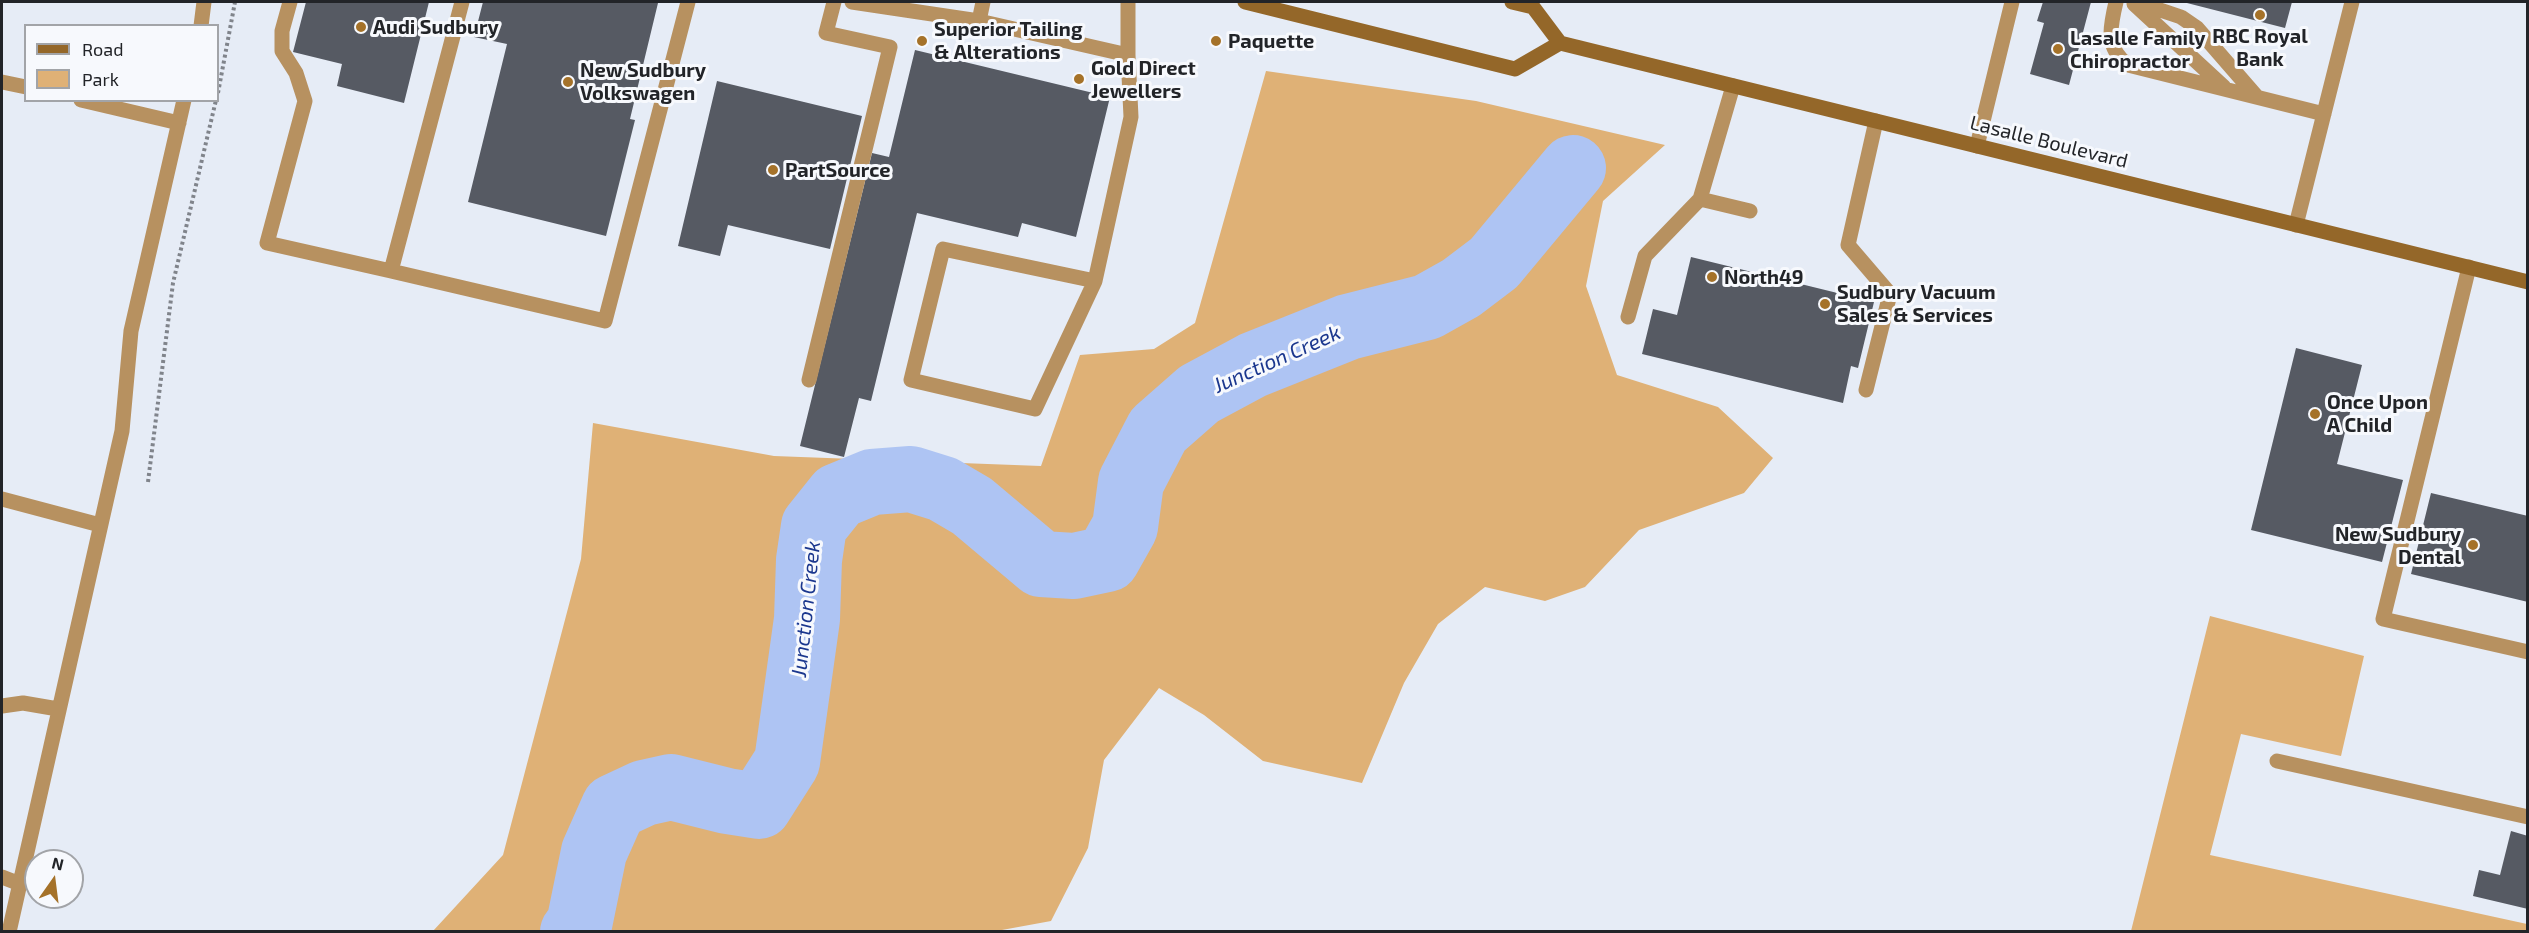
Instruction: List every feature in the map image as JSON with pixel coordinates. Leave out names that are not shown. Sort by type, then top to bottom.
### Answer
[{"type":"main road","points":[[1245,2],[1515,69],[1560,43],[1533,7],[1512,2]]},
{"type":"main road","name":"Lasalle Boulevard","points":[[1560,43],[2528,282]]},
{"type":"lane","points":[[201,24],[204,2]]},
{"type":"lane","points":[[290,2],[282,31],[282,51],[296,73],[305,101],[267,243],[605,321],[688,2]]},
{"type":"lane","points":[[391,271],[462,2]]},
{"type":"lane","points":[[809,380],[890,47],[825,33],[834,2]]},
{"type":"lane","points":[[852,2],[978,21],[1128,56]]},
{"type":"lane","points":[[978,21],[983,2]]},
{"type":"lane","points":[[1095,281],[943,249],[911,380],[1035,409],[1095,281],[1131,117],[1128,2]]},
{"type":"lane","points":[[1977,146],[2012,2]]},
{"type":"lane","points":[[2116,2],[2110,43],[2118,58],[2128,65],[2324,114]]},
{"type":"lane","points":[[2131,2],[2227,90]]},
{"type":"lane","points":[[2136,2],[2181,17],[2197,28],[2257,97]]},
{"type":"lane","points":[[2296,225],[2352,2]]},
{"type":"lane","points":[[2,82],[24,87]]},
{"type":"lane","points":[[1628,317],[1645,256],[1700,199],[1733,86]]},
{"type":"lane","points":[[90,102],[179,123]]},
{"type":"lane","points":[[9,932],[122,430],[135,310],[184,102]]},
{"type":"lane","points":[[1866,390],[1890,294],[1848,245],[1876,121]]},
{"type":"lane","points":[[1700,199],[1750,211]]},
{"type":"lane","points":[[2469,267],[2383,619],[2528,652]]},
{"type":"lane","points":[[2,499],[100,525]]},
{"type":"lane","points":[[2,706],[23,703],[58,709]]},
{"type":"lane","points":[[2277,761],[2528,817]]},
{"type":"lane","points":[[2,877],[20,884]]},
{"type":"path","points":[[219,88],[235,2]]},
{"type":"path","points":[[148,482],[173,283],[216,102]]},
{"type":"green space","points":[[1266,71],[1476,101],[1665,145],[1603,201],[1586,286],[1617,375],[1718,407],[1773,458],[1744,493],[1639,530],[1585,587],[1545,601],[1485,587],[1438,624],[1404,683],[1362,783],[1263,761],[1204,715],[1159,688],[1104,760],[1088,848],[1051,921],[991,932],[433,931],[503,855],[581,559],[593,423],[774,456],[1041,466],[1080,355],[1154,349],[1195,323]]},
{"type":"green space","points":[[2210,616],[2364,656],[2341,756],[2241,734],[2210,855],[2527,924],[2527,931],[2131,931]]},
{"type":"building","name":"Audi Sudbury","points":[[306,2],[429,2],[404,103],[337,86],[342,64],[293,52]]},
{"type":"building","name":"New Sudbury Volkswagen","points":[[483,2],[658,3],[630,119],[635,120],[606,236],[468,202],[507,44],[474,37]]},
{"type":"building","name":"Lasalle Family Chiropractor","points":[[2043,2],[2091,2],[2069,85],[2030,74],[2044,23],[2037,21]]},
{"type":"building","name":"RBC Royal Bank","points":[[2183,2],[2292,2],[2285,28]]},
{"type":"building","points":[[915,50],[1110,97],[1076,237],[1022,223],[1018,237],[917,213],[871,401],[859,398],[844,457],[800,446],[872,153],[889,157]]},
{"type":"building","name":"PartSource","points":[[717,81],[862,116],[830,249],[728,225],[720,256],[678,246]]},
{"type":"building","points":[[1691,257],[1874,302],[1858,368],[1851,366],[1843,403],[1642,354],[1653,309],[1677,315]]},
{"type":"building","name":"Once Upon A Child","points":[[2296,348],[2362,365],[2337,464],[2403,480],[2382,562],[2251,530]]},
{"type":"building","name":"New Sudbury Dental","points":[[2431,493],[2528,516],[2528,602],[2411,574]]},
{"type":"building","points":[[2511,831],[2528,836],[2528,909],[2473,896],[2479,870],[2500,875]]},
{"type":"waterway","name":"Junction Creek","points":[[573,932],[579,925],[594,852],[614,807],[644,793],[671,787],[727,801],[759,806],[787,762],[807,619],[809,560],[814,526],[838,496],[872,482],[911,479],[943,489],[972,506],[1041,564],[1074,566],[1107,559],[1125,527],[1131,482],[1158,430],[1199,394],[1253,365],[1348,327],[1427,307],[1461,288],[1494,263],[1573,168]]},
{"type":"place","name":"RBC Royal Bank","points":[[2260,15]]},
{"type":"place","name":"Audi Sudbury","points":[[361,27]]},
{"type":"place","name":"Superior Tailing & Alterations","points":[[922,41]]},
{"type":"place","name":"Paquette","points":[[1216,41]]},
{"type":"place","name":"Lasalle Family Chiropractor","points":[[2058,49]]},
{"type":"place","name":"Gold Direct Jewellers","points":[[1079,79]]},
{"type":"place","name":"New Sudbury Volkswagen","points":[[568,82]]},
{"type":"place","name":"PartSource","points":[[773,170]]},
{"type":"place","name":"North49","points":[[1712,277]]},
{"type":"place","name":"Sudbury Vacuum Sales & Services","points":[[1825,304]]},
{"type":"place","name":"Once Upon A Child","points":[[2315,414]]},
{"type":"place","name":"New Sudbury Dental","points":[[2473,545]]}]
